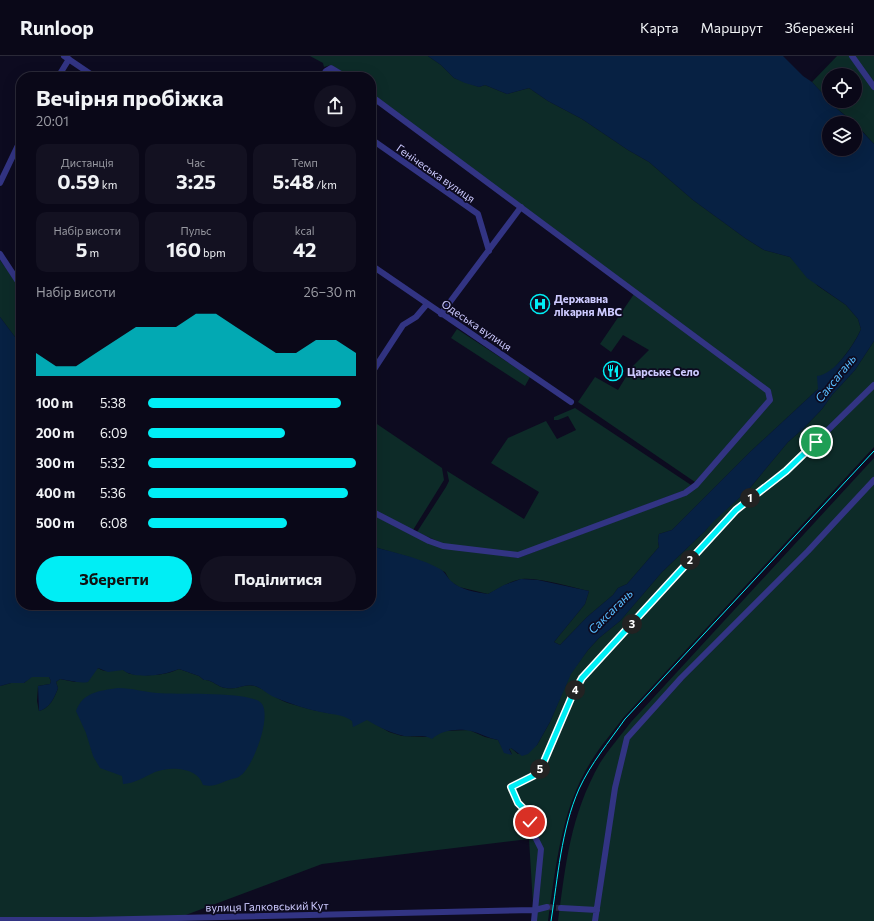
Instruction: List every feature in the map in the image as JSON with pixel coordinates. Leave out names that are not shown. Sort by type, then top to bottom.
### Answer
[{"type":"street","points":[[852,56],[874,87]]},
{"type":"street","points":[[60,72],[67,58],[88,72]]},
{"type":"street","points":[[325,72],[331,68],[338,72]]},
{"type":"street","points":[[376,100],[768,391],[770,400],[696,485],[685,493],[518,556],[443,546],[428,541],[376,514]]},
{"type":"street","name":"Генічеська вулиця","points":[[376,143],[478,214],[489,251]]},
{"type":"street","points":[[0,183],[16,149]]},
{"type":"street","points":[[441,314],[521,207]]},
{"type":"street","points":[[0,254],[16,278]]},
{"type":"street","name":"Одеська вулиця","points":[[376,268],[571,402]]},
{"type":"street","points":[[376,366],[403,325],[416,317],[427,304]]},
{"type":"street","points":[[534,921],[541,849],[532,831],[529,814],[518,803],[511,787],[533,776],[542,766],[572,696],[582,678],[736,510],[786,471],[874,385]]},
{"type":"street","points":[[595,921],[615,788],[627,738],[676,684],[808,551],[874,480]]},
{"type":"street","name":"вулиця Галковський Кут","points":[[0,920],[175,920],[535,910],[547,907]]},
{"type":"street","points":[[561,908],[597,910]]},
{"type":"green space","points":[[310,56],[428,56],[441,65],[454,78],[479,87],[485,85],[507,94],[529,88],[548,101],[582,119],[628,150],[649,162],[693,200],[745,238],[764,250],[790,257],[818,286],[846,305],[858,319],[861,329],[856,339],[839,363],[824,376],[818,389],[750,452],[672,530],[659,534],[659,547],[627,584],[618,588],[613,595],[587,617],[560,645],[554,642],[585,604],[589,591],[537,579],[522,579],[513,581],[488,594],[459,587],[450,581],[445,572],[409,557],[376,547],[376,517],[428,543],[518,558],[686,495],[772,400],[770,390],[376,97],[376,72],[342,72],[331,65],[324,67],[323,63]]},
{"type":"green space","points":[[837,56],[874,56],[874,144],[862,131],[862,116],[846,116],[836,108],[862,108],[862,68],[825,68]]},
{"type":"green space","points":[[822,72],[822,93],[812,82]]},
{"type":"green space","points":[[0,260],[16,282],[16,338],[0,317]]},
{"type":"green space","points":[[634,294],[766,392],[768,399],[695,482],[578,402],[595,377],[618,390],[632,367],[649,350],[623,335],[611,352],[600,344]]},
{"type":"green space","points":[[457,329],[530,377],[525,386],[451,338]]},
{"type":"green space","points":[[874,341],[874,447],[623,718],[596,754],[582,778],[573,798],[561,838],[548,921],[534,921],[529,839],[322,864],[175,919],[0,920],[0,686],[11,683],[24,683],[31,677],[49,677],[51,681],[50,684],[38,686],[37,701],[39,711],[46,708],[51,702],[58,688],[56,682],[60,679],[75,682],[98,668],[104,671],[123,670],[130,674],[137,675],[161,674],[179,669],[223,687],[234,688],[251,685],[288,703],[342,715],[353,721],[362,721],[367,719],[389,732],[402,736],[429,737],[443,731],[469,730],[485,737],[498,740],[503,749],[512,754],[509,748],[511,748],[518,754],[537,745],[550,722],[570,674],[588,650],[599,638],[620,621],[662,572],[705,531],[713,521],[749,489],[788,442],[822,409],[832,395],[855,370]]},
{"type":"green space","points":[[575,408],[691,485],[685,490],[519,553],[444,544],[417,532],[449,481],[447,471],[524,519],[539,492],[491,463],[508,438],[546,421],[557,439],[576,430],[568,416],[554,420],[554,417]]},
{"type":"green space","points":[[376,423],[442,468],[444,480],[413,530],[376,512]]},
{"type":"green space","points":[[874,458],[874,921],[558,921],[567,859],[576,821],[582,802],[600,763],[631,722]]},
{"type":"water","name":"Саксагань","points":[[428,56],[783,56],[822,93],[822,108],[836,108],[846,116],[822,116],[822,156],[862,156],[862,131],[874,144],[874,341],[855,370],[832,395],[822,409],[788,442],[749,489],[662,572],[620,621],[599,638],[588,650],[571,674],[550,722],[537,745],[528,754],[522,756],[511,748],[509,749],[512,755],[504,753],[498,740],[466,730],[445,732],[432,739],[429,737],[399,735],[385,730],[367,720],[353,727],[352,721],[346,718],[293,704],[274,697],[255,686],[248,685],[234,688],[223,687],[179,669],[158,675],[142,676],[128,673],[123,670],[108,672],[98,668],[88,682],[60,679],[56,682],[58,688],[51,702],[46,708],[39,711],[38,686],[50,684],[51,681],[49,677],[32,677],[24,683],[11,683],[0,686],[0,317],[16,338],[16,610],[376,610],[376,547],[431,564],[442,571],[451,581],[463,589],[488,594],[504,585],[521,579],[538,580],[589,591],[585,604],[554,642],[560,645],[587,617],[613,595],[618,588],[627,584],[659,547],[659,534],[672,530],[750,452],[818,389],[817,376],[824,374],[837,365],[854,343],[861,329],[858,319],[846,305],[807,278],[790,257],[764,250],[745,238],[693,200],[649,162],[628,150],[582,119],[548,101],[529,88],[507,94],[485,85],[479,87],[454,78],[441,65]]},
{"type":"water","points":[[118,688],[167,694],[241,696],[260,702],[264,708],[265,717],[260,740],[251,762],[239,777],[215,785],[203,785],[200,779],[190,771],[175,769],[161,770],[136,781],[123,784],[122,776],[100,768],[93,756],[86,733],[76,711],[87,696]]},
{"type":"tunnel","points":[[547,907],[561,908]]},
{"type":"tram line","points":[[551,921],[561,854],[568,821],[579,789],[600,753],[625,719],[874,451]]},
{"type":"place","name":"Державна лікарня МВС","points":[[540,304]]},
{"type":"place","name":"Царське Село","points":[[613,371]]},
{"type":"route","points":[[530,822],[531,819],[529,814],[514,797],[511,787],[533,776],[546,761],[572,696],[582,678],[736,510],[786,471],[816,442]]}]
